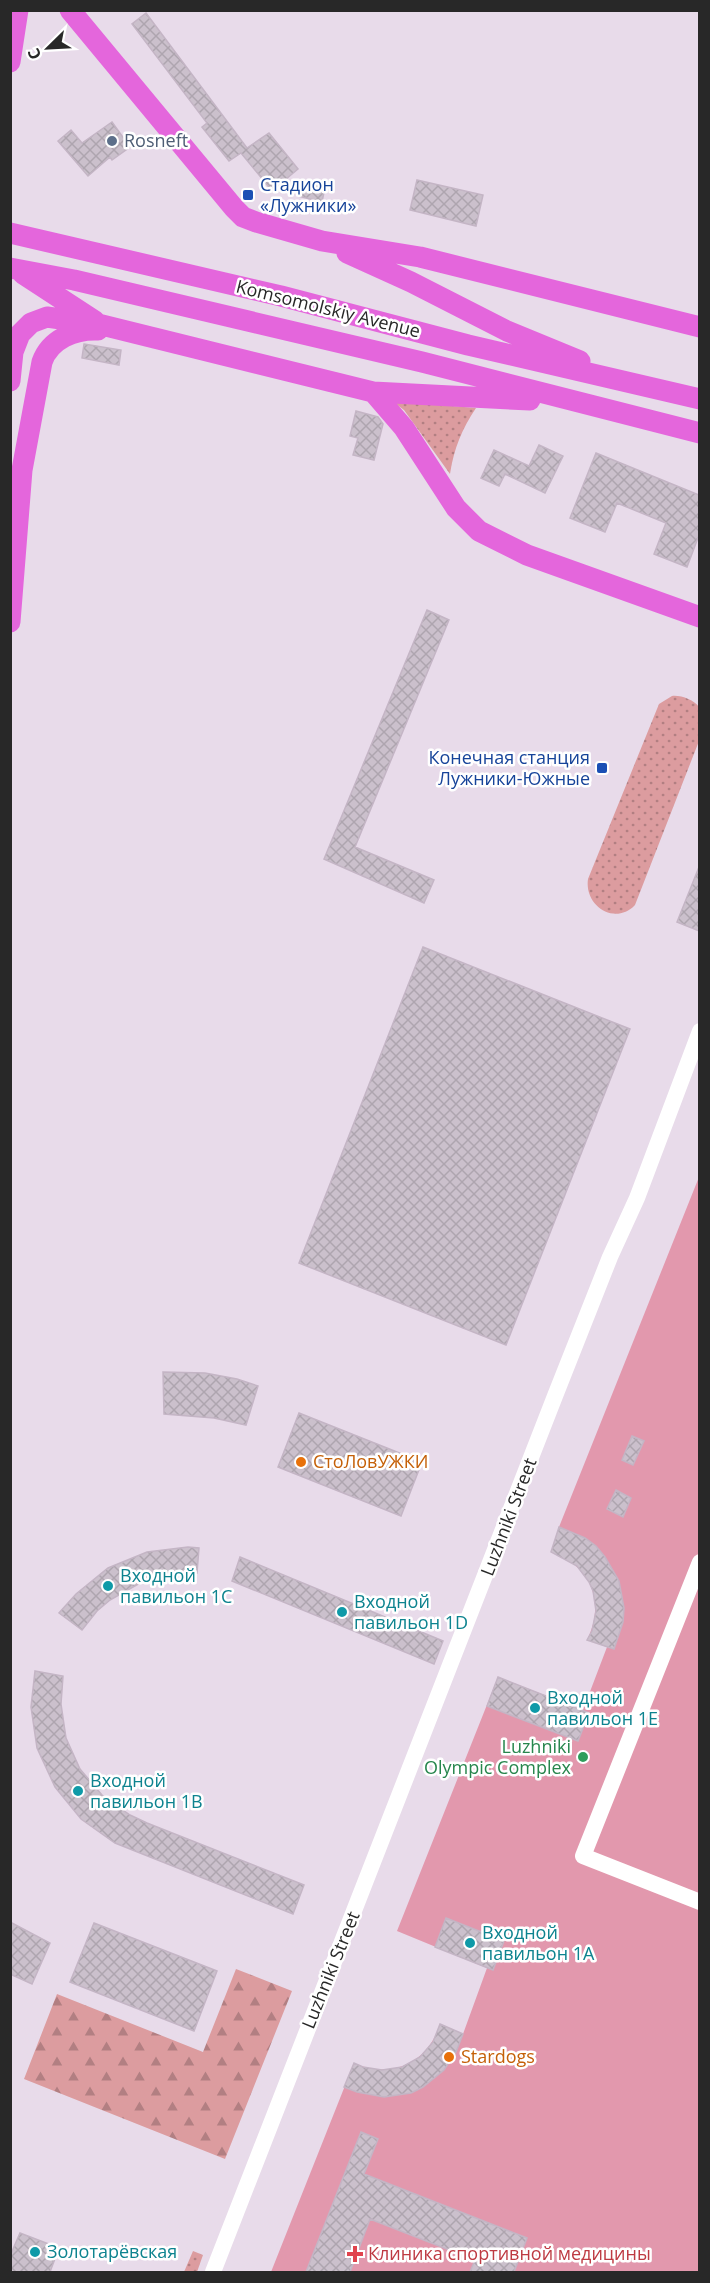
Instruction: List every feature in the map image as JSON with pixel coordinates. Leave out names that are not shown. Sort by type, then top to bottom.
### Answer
[{"type":"main road","points":[[10,62],[18,10]]},
{"type":"main road","points":[[70,10],[239,212],[256,222],[322,242],[411,282],[507,331],[645,387],[699,399]]},
{"type":"main road","points":[[84,10],[93,40]]},
{"type":"main road","name":"Komsomolskiy Avenue","points":[[10,233],[281,296],[468,345],[645,387]]},
{"type":"main road","points":[[322,242],[420,257],[699,327]]},
{"type":"main road","points":[[13,268],[102,325]]},
{"type":"main road","name":"Komsomolskiy Avenue","points":[[13,268],[74,280],[411,360],[575,403],[699,432]]},
{"type":"main road","points":[[11,374],[14,352],[20,334],[31,323],[48,316],[102,325],[373,392],[575,403]]},
{"type":"main road","points":[[10,622],[22,470],[37,378],[46,350],[65,337],[85,329],[123,330]]},
{"type":"main road","points":[[373,392],[404,428],[456,508],[479,531],[527,555],[699,617]]},
{"type":"street","name":"Luzhniki Street","points":[[213,2272],[555,1396],[610,1257],[637,1198],[699,1031]]},
{"type":"street","points":[[699,1562],[584,1856],[699,1902]]},
{"type":"green space","points":[[392,401],[476,408],[459,439],[450,474],[404,410]]},
{"type":"green space","points":[[672,696],[687,698],[699,707],[699,741],[635,905],[619,914],[610,913],[596,905],[588,889],[588,879],[659,704]]},
{"type":"green space","points":[[236,1969],[292,1991],[225,2159],[24,2079],[57,1994],[203,2052]]},
{"type":"green space","points":[[193,2251],[203,2255],[197,2272],[184,2272]]},
{"type":"shaded area","name":"Luzhniki Olympic Complex","points":[[699,1177],[699,2272],[271,2272],[354,2063],[381,2070],[406,2064],[427,2049],[440,2024],[463,2034],[487,1968],[397,1931],[498,1677],[583,1710],[607,1647],[587,1640],[593,1626],[595,1599],[585,1576],[565,1558],[551,1552]]},
{"type":"building","points":[[146,13],[247,148],[269,133],[298,169],[272,191],[241,153],[229,161],[202,127],[207,123],[132,24]]},
{"type":"building","points":[[112,122],[130,147],[112,160],[110,157],[88,176],[58,141],[71,130],[82,143]]},
{"type":"building","points":[[417,180],[483,195],[476,226],[410,210]]},
{"type":"building","points":[[302,181],[325,187],[322,202],[298,196]]},
{"type":"building","points":[[84,344],[121,350],[119,365],[82,358]]},
{"type":"building","points":[[356,411],[378,417],[383,424],[374,460],[353,455],[358,438],[350,436]]},
{"type":"building","points":[[539,445],[563,456],[545,493],[505,474],[499,486],[481,478],[494,450],[529,466]]},
{"type":"building","points":[[596,453],[699,495],[699,535],[687,567],[654,554],[666,523],[617,503],[605,532],[570,518]]},
{"type":"building","points":[[427,610],[449,620],[355,847],[434,880],[424,903],[324,859]]},
{"type":"building","points":[[699,867],[699,931],[677,922]]},
{"type":"building","points":[[423,947],[630,1029],[506,1345],[299,1263]]},
{"type":"building","points":[[163,1372],[205,1373],[258,1386],[246,1425],[214,1418],[164,1414]]},
{"type":"building","points":[[299,1413],[422,1462],[401,1516],[278,1467]]},
{"type":"building","points":[[632,1436],[644,1441],[633,1465],[622,1460]]},
{"type":"building","points":[[616,1490],[631,1498],[623,1517],[607,1509]]},
{"type":"building","points":[[559,1527],[585,1538],[596,1546],[619,1581],[624,1608],[623,1622],[614,1649],[587,1640],[592,1631],[596,1611],[593,1591],[577,1566],[551,1552]]},
{"type":"building","name":"Входной павильон 1C","points":[[188,1547],[199,1548],[197,1573],[172,1574],[140,1583],[110,1600],[97,1611],[82,1630],[59,1613],[76,1594],[108,1568],[147,1552]]},
{"type":"building","name":"Входной павильон 1D","points":[[240,1557],[443,1641],[434,1664],[232,1581]]},
{"type":"building","name":"Входной павильон 1B","points":[[35,1671],[63,1676],[61,1704],[66,1738],[80,1769],[102,1795],[130,1815],[147,1823],[304,1885],[293,1914],[115,1843],[81,1819],[55,1787],[37,1748],[31,1707]]},
{"type":"building","name":"Входной павильон 1E","points":[[498,1677],[589,1713],[578,1741],[487,1706]]},
{"type":"building","name":"Входной павильон 1A","points":[[446,1918],[504,1941],[493,1970],[435,1947]]},
{"type":"building","points":[[10,1922],[50,1943],[32,1984],[10,1974]]},
{"type":"building","points":[[94,1923],[217,1971],[194,2031],[70,1982]]},
{"type":"building","points":[[440,2024],[463,2034],[456,2052],[444,2070],[423,2087],[411,2093],[384,2097],[344,2087],[354,2063],[382,2070],[402,2067],[420,2057],[433,2042]]},
{"type":"building","points":[[361,2132],[378,2139],[364,2174],[527,2238],[514,2272],[470,2272],[475,2260],[370,2219],[350,2272],[306,2272]]},
{"type":"building","name":"Золотарёвская","points":[[20,2233],[59,2248],[50,2272],[10,2272],[10,2256]]},
{"type":"place","name":"Rosneft","points":[[112,141]]},
{"type":"place","name":"Стадион «Лужники»","points":[[248,195]]},
{"type":"place","name":"Конечная станция Лужники-Южные","points":[[602,768]]},
{"type":"place","name":"СтоЛовУЖКИ","points":[[301,1462]]},
{"type":"place","name":"Входной павильон 1C","points":[[108,1586]]},
{"type":"place","name":"Входной павильон 1D","points":[[342,1612]]},
{"type":"place","name":"Входной павильон 1E","points":[[535,1708]]},
{"type":"place","name":"Luzhniki Olympic Complex","points":[[583,1757]]},
{"type":"place","name":"Входной павильон 1B","points":[[78,1791]]},
{"type":"place","name":"Входной павильон 1A","points":[[470,1943]]},
{"type":"place","name":"Stardogs","points":[[449,2057]]},
{"type":"place","name":"Золотарёвская","points":[[35,2252]]},
{"type":"place","name":"Клиника спортивной медицины","points":[[355,2254]]}]
